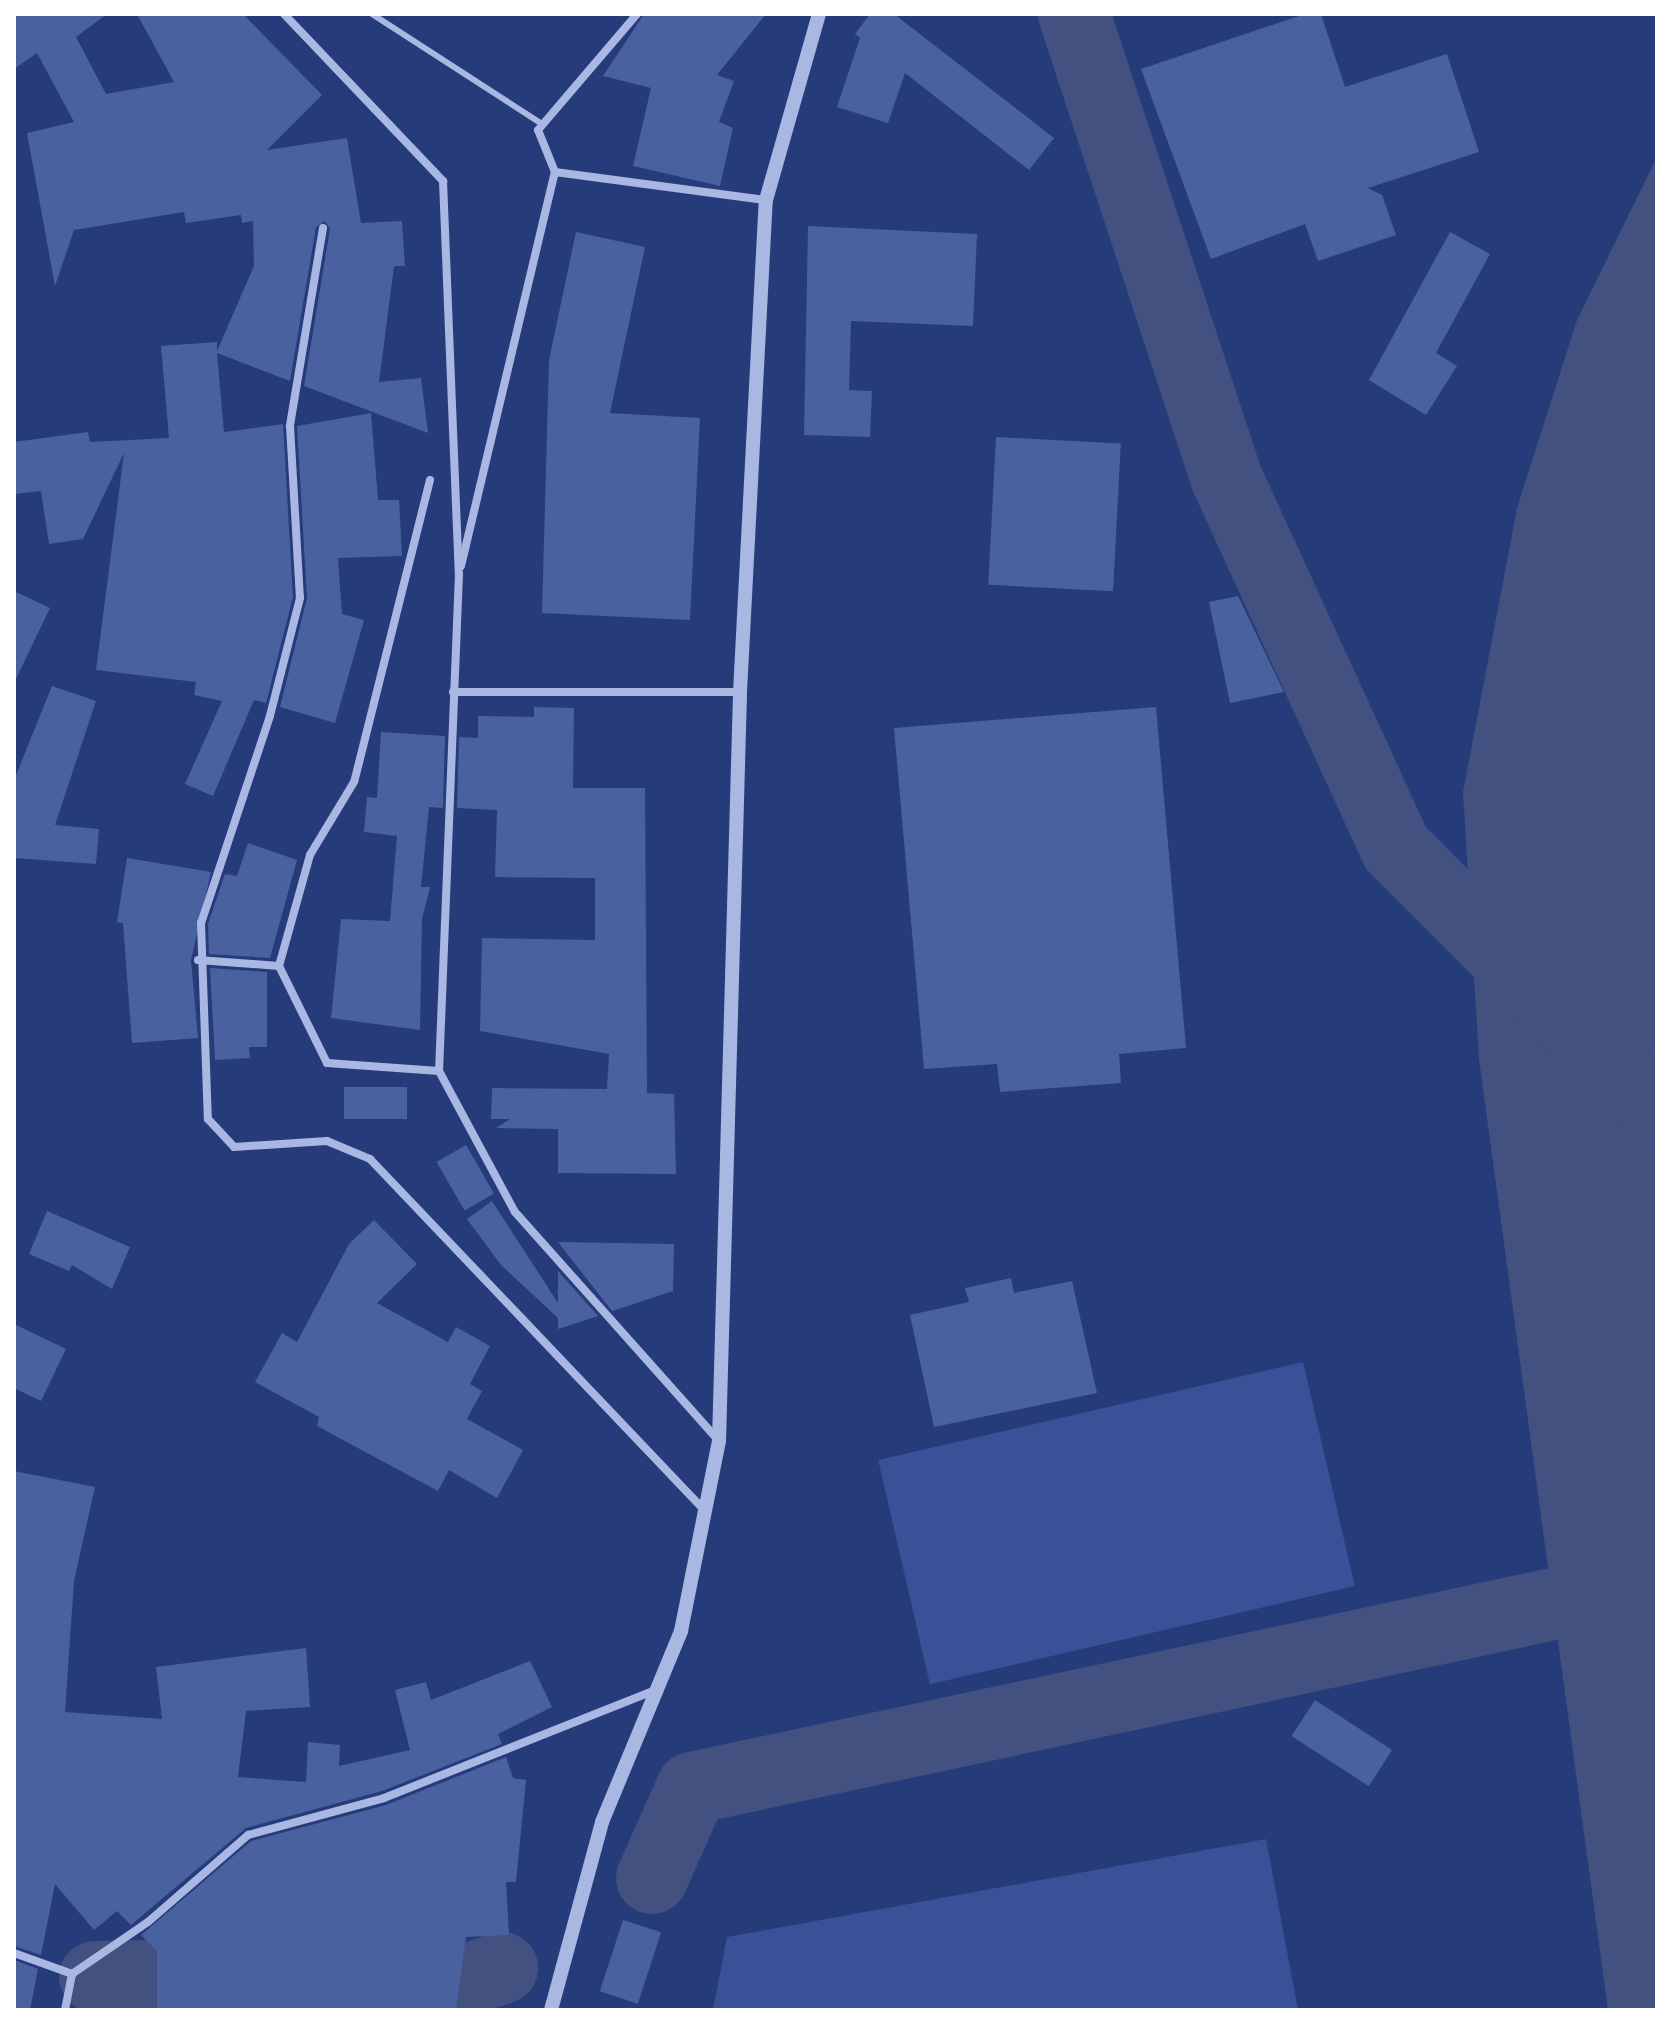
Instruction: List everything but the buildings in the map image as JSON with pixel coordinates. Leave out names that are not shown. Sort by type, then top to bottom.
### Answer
[{"type":"street","points":[[284,14],[443,181],[459,574],[439,1071],[515,1212],[719,1441]]},
{"type":"street","points":[[459,574],[555,172],[538,130],[637,14]]},
{"type":"street","points":[[551,2010],[602,1822],[681,1631],[709,1515],[719,1441],[740,692],[766,200],[819,14]]},
{"type":"street","points":[[555,172],[766,200]]},
{"type":"street","points":[[323,228],[290,426],[300,598],[270,716],[219,859],[198,960],[208,1119],[221,1138],[234,1147],[327,1141],[370,1159],[709,1515]]},
{"type":"street","points":[[430,480],[354,782],[310,855],[279,966],[327,1063],[439,1071]]},
{"type":"street","points":[[453,692],[740,692]]},
{"type":"street","points":[[198,960],[279,966]]},
{"type":"street","points":[[65,2010],[72,1974],[148,1922],[248,1835],[398,1793],[657,1690]]},
{"type":"street","points":[[14,1953],[72,1974]]},
{"type":"lane","points":[[372,14],[542,124]]},
{"type":"shaded area","points":[[1657,157],[1657,2010],[1608,2010],[1479,1059],[1463,792],[1517,508],[1577,320]]},
{"type":"shaded area","points":[[1303,1362],[1355,1586],[930,1684],[878,1460]]},
{"type":"shaded area","points":[[1266,1839],[1298,2010],[713,2010],[727,1937]]},
{"type":"waterway","points":[[1074,14],[1226,477],[1396,848],[1657,1110]]},
{"type":"waterway","points":[[652,1878],[692,1788],[1553,1604]]},
{"type":"waterway","points":[[362,1981],[434,1991],[502,1968]]},
{"type":"waterway","points":[[95,1977],[256,1974]]}]
